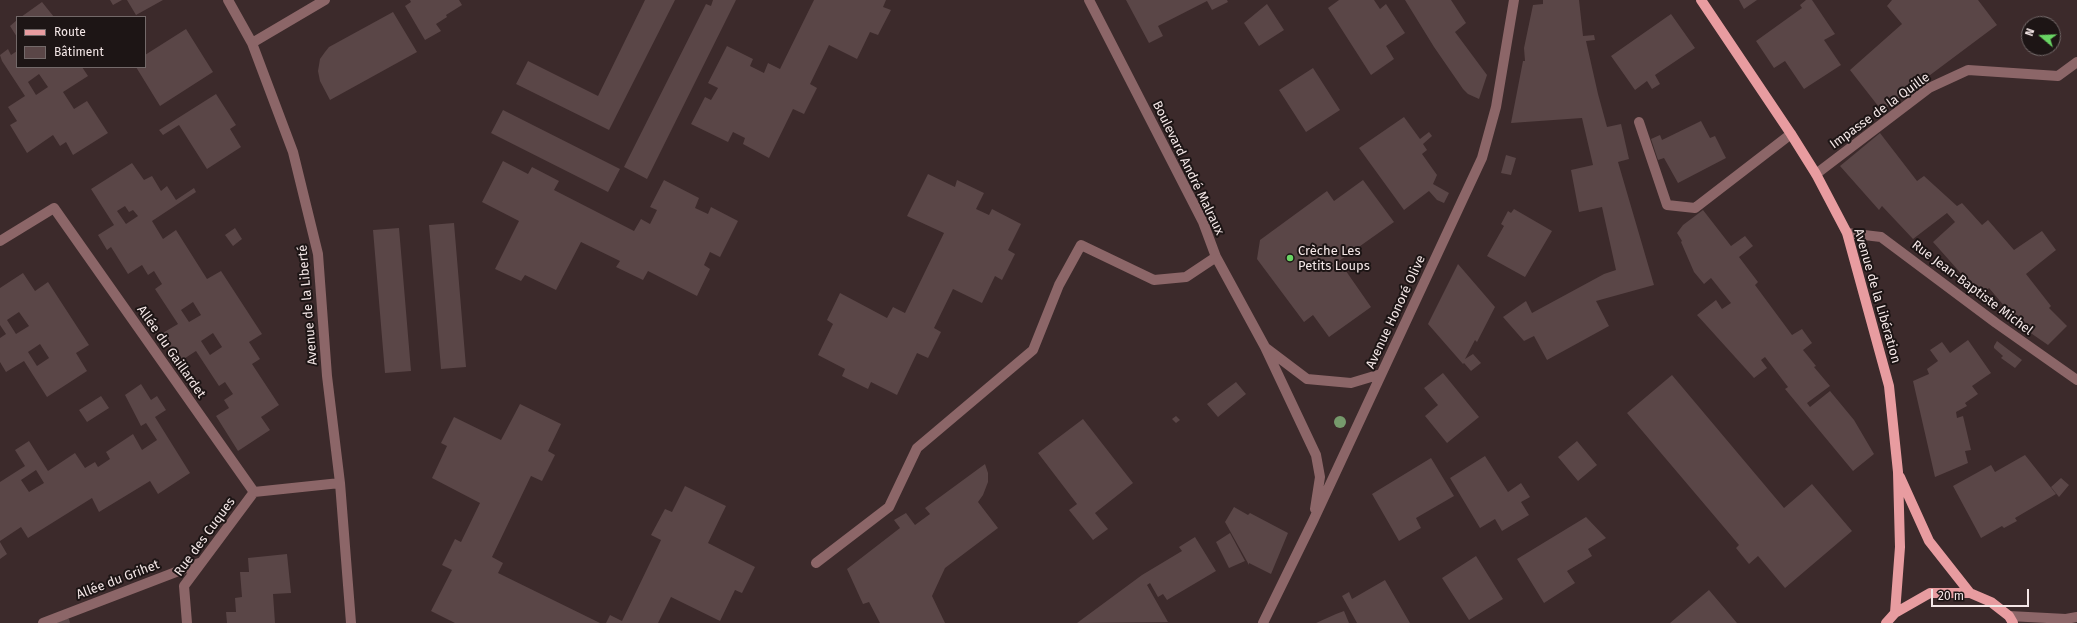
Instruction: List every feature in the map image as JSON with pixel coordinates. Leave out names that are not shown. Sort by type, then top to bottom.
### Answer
[{"type":"main road","name":"Avenue de la Libération","points":[[1701,0],[1791,134],[1816,174],[1847,232],[1889,386],[1898,472]]},
{"type":"main road","points":[[1898,472],[1929,541],[1970,593]]},
{"type":"main road","points":[[1895,613],[1900,547],[1898,472]]},
{"type":"main road","points":[[1886,623],[1895,613],[1930,593],[1970,593],[1991,602],[2011,620]]},
{"type":"street","name":"Avenue de la Liberté","points":[[228,0],[252,43],[294,152],[318,254],[327,376],[340,483],[351,623]]},
{"type":"street","points":[[252,43],[325,0]]},
{"type":"street","name":"Boulevard André Malraux","points":[[1089,0],[1203,222],[1216,257],[1264,347],[1316,455],[1320,477],[1313,521]]},
{"type":"street","name":"Avenue Honoré Olive","points":[[1263,623],[1313,521],[1482,158],[1496,107],[1514,0]]},
{"type":"street","name":"Impasse de la Quille","points":[[1816,174],[1929,88],[1968,70],[2058,76],[2077,62]]},
{"type":"street","points":[[1640,122],[1667,205],[1694,208],[1791,134]]},
{"type":"street","name":"Allée du Gaillardet","points":[[0,241],[54,208],[254,492]]},
{"type":"street","name":"Rue Jean-Baptiste Michel","points":[[1847,232],[1882,237],[1996,324],[2077,380]]},
{"type":"street","points":[[816,563],[889,507],[917,448],[1033,350],[1059,285],[1081,245],[1154,280],[1186,277],[1216,257]]},
{"type":"street","name":"Boulevard André Malraux","points":[[1264,347],[1307,379],[1351,383],[1381,374]]},
{"type":"street","points":[[254,492],[340,483]]},
{"type":"street","name":"Rue des Cuques","points":[[187,623],[184,586],[254,492]]},
{"type":"street","name":"Allée du Grihet","points":[[43,623],[202,562]]},
{"type":"street","points":[[2011,620],[2066,619],[2077,617]]},
{"type":"building","points":[[110,0],[122,0],[113,5]]},
{"type":"building","points":[[127,0],[163,0],[136,15]]},
{"type":"building","points":[[410,0],[459,0],[462,5],[446,15],[447,17],[436,24],[441,31],[425,40],[405,6],[411,2]]},
{"type":"building","points":[[645,0],[675,0],[609,130],[516,84],[528,61],[598,96]]},
{"type":"building","points":[[713,0],[736,0],[647,179],[624,167],[706,4],[711,6]]},
{"type":"building","points":[[814,0],[886,0],[883,7],[891,10],[878,35],[870,32],[857,59],[829,45],[810,84],[817,88],[804,114],[793,109],[769,158],[743,144],[745,138],[733,132],[728,142],[691,124],[705,97],[711,100],[718,88],[708,83],[727,46],[753,59],[750,66],[764,73],[768,63],[780,69]]},
{"type":"building","points":[[1126,0],[1227,0],[1228,2],[1212,10],[1207,1],[1158,26],[1163,36],[1149,43]]},
{"type":"building","points":[[1339,0],[1374,0],[1380,9],[1386,4],[1405,33],[1386,46],[1394,59],[1371,75],[1328,8]]},
{"type":"building","points":[[1405,0],[1451,0],[1466,23],[1455,32],[1487,75],[1479,99],[1468,94],[1463,89],[1434,47]]},
{"type":"building","points":[[1543,0],[1579,0],[1583,36],[1594,35],[1595,40],[1586,41],[1598,94],[1607,127],[1621,124],[1629,159],[1618,162],[1654,285],[1596,301],[1609,326],[1547,360],[1534,336],[1524,341],[1503,317],[1526,301],[1532,313],[1604,274],[1616,270],[1602,207],[1579,212],[1571,170],[1593,165],[1582,118],[1511,123],[1523,61],[1525,61],[1524,48],[1533,5],[1543,4]]},
{"type":"building","points":[[1739,0],[1757,0],[1744,9]]},
{"type":"building","points":[[1806,0],[1812,0],[1835,34],[1824,40],[1841,65],[1804,89],[1785,61],[1774,68],[1756,41],[1802,8],[1800,5]]},
{"type":"building","points":[[1892,0],[1978,0],[1997,25],[1882,111],[1850,70],[1902,24],[1887,6]]},
{"type":"building","points":[[42,2],[53,16],[22,16]]},
{"type":"building","points":[[1267,4],[1284,30],[1259,46],[1244,23]]},
{"type":"building","points":[[393,12],[417,52],[330,100],[320,81],[318,71],[320,59],[325,52],[329,47]]},
{"type":"building","points":[[1671,14],[1695,48],[1655,75],[1660,84],[1652,89],[1647,81],[1635,90],[1611,56]]},
{"type":"building","points":[[16,21],[16,35],[10,26]]},
{"type":"building","points":[[186,29],[213,72],[160,106],[137,68],[146,68],[146,54]]},
{"type":"building","points":[[8,49],[11,55],[16,52],[16,68],[83,68],[88,76],[63,92],[74,109],[87,101],[108,133],[73,155],[66,142],[60,146],[53,135],[27,153],[10,125],[17,121],[8,107],[25,96],[2,61],[0,55]],"holes":[[[39,74],[48,87],[36,95],[28,82]]]},
{"type":"building","points":[[1313,68],[1340,110],[1306,132],[1279,90]]},
{"type":"building","points":[[216,94],[236,125],[230,129],[241,147],[207,169],[179,125],[163,135],[159,130]]},
{"type":"building","points":[[503,110],[620,169],[608,192],[491,133]]},
{"type":"building","points":[[1404,117],[1420,139],[1429,132],[1432,136],[1423,144],[1427,150],[1422,154],[1437,175],[1433,184],[1449,193],[1444,203],[1437,200],[1429,191],[1404,210],[1359,148]]},
{"type":"building","points":[[1701,121],[1710,138],[1715,136],[1726,158],[1678,183],[1664,158],[1658,160],[1651,139],[1660,135],[1662,140]]},
{"type":"building","points":[[1880,133],[1917,181],[1924,176],[1957,206],[1962,203],[1982,225],[1988,220],[2014,250],[2042,231],[2056,250],[2026,274],[2051,306],[2049,308],[2067,326],[2048,345],[2022,327],[1989,288],[1981,296],[1933,242],[1955,222],[1947,213],[1913,239],[1882,206],[1879,210],[1840,166]]},
{"type":"building","points":[[1506,155],[1516,158],[1511,175],[1501,173]]},
{"type":"building","points":[[503,161],[528,174],[532,167],[559,181],[554,190],[634,231],[641,219],[650,224],[657,210],[650,207],[664,180],[699,198],[695,208],[708,214],[711,207],[738,221],[720,257],[710,252],[704,265],[710,269],[697,296],[648,271],[643,280],[616,267],[620,261],[581,242],[556,290],[525,275],[521,281],[495,269],[519,221],[482,202]]},
{"type":"building","points":[[132,163],[144,180],[152,176],[161,191],[167,186],[176,200],[194,188],[196,192],[152,221],[163,239],[176,230],[207,279],[221,271],[262,334],[249,342],[260,359],[252,364],[279,405],[261,417],[270,430],[238,451],[216,416],[229,408],[224,400],[233,394],[225,382],[219,386],[196,351],[179,362],[161,334],[178,324],[155,289],[162,284],[154,271],[148,275],[142,265],[128,274],[111,247],[107,250],[98,235],[114,225],[91,189]],"holes":[[[125,206],[129,212],[133,210],[138,216],[126,224],[117,211]],[[193,302],[201,315],[189,322],[181,310]],[[213,333],[222,347],[210,355],[201,341]]]},
{"type":"building","points":[[928,174],[955,187],[957,180],[984,193],[976,209],[989,215],[992,209],[1021,224],[1008,250],[1015,254],[1002,280],[995,276],[982,303],[953,289],[934,328],[941,332],[928,358],[917,353],[897,395],[871,382],[868,389],[842,376],[845,369],[818,355],[833,324],[827,320],[840,293],[887,318],[893,307],[905,313],[944,233],[907,216]]},
{"type":"building","name":"Crèche Les Petits Loups","points":[[1363,180],[1394,222],[1339,261],[1371,307],[1329,337],[1313,315],[1304,322],[1257,259],[1260,240],[1327,191],[1334,201]]},
{"type":"building","points":[[1514,209],[1552,231],[1525,277],[1487,256],[1504,226],[1501,224],[1508,211],[1511,213]]},
{"type":"building","points":[[1703,210],[1731,246],[1745,236],[1753,246],[1739,257],[1758,282],[1755,285],[1792,335],[1802,329],[1812,343],[1803,350],[1816,366],[1814,367],[1830,386],[1807,403],[1810,407],[1830,391],[1854,420],[1874,454],[1853,471],[1785,389],[1788,387],[1765,357],[1761,360],[1767,368],[1754,378],[1697,315],[1716,300],[1722,309],[1731,303],[1711,278],[1704,284],[1694,272],[1681,242],[1682,241],[1677,233],[1683,225]]},
{"type":"building","points":[[454,223],[466,367],[441,369],[429,225]]},
{"type":"building","points":[[235,228],[242,239],[233,246],[225,235]]},
{"type":"building","points":[[399,228],[411,371],[385,373],[373,230]]},
{"type":"building","points":[[1458,264],[1495,307],[1477,342],[1475,340],[1465,359],[1473,354],[1481,363],[1471,371],[1428,324]]},
{"type":"building","points":[[23,273],[35,291],[48,282],[89,345],[76,353],[87,371],[47,397],[24,361],[6,372],[0,362],[0,338],[6,334],[0,325],[0,288]],"holes":[[[19,312],[29,326],[16,334],[7,320]],[[40,344],[49,358],[37,366],[28,352]]]},
{"type":"building","points":[[1968,340],[1991,373],[1972,386],[1978,394],[1965,403],[1967,406],[1956,412],[1957,418],[1963,416],[1971,450],[1965,451],[1968,463],[1935,477],[1913,381],[1929,374],[1927,369],[1938,361],[1930,350],[1942,342],[1950,353]]},
{"type":"building","points":[[1997,341],[2022,360],[2015,368],[2001,358],[2003,356],[1994,348]]},
{"type":"building","points":[[1443,373],[1479,417],[1447,443],[1425,416],[1438,405],[1424,388]]},
{"type":"building","points":[[1672,375],[1784,508],[1812,484],[1852,531],[1785,588],[1758,556],[1749,564],[1736,548],[1739,545],[1627,413]]},
{"type":"building","points":[[1236,382],[1246,394],[1218,417],[1207,404]]},
{"type":"building","points":[[141,384],[151,400],[157,396],[166,410],[155,417],[190,473],[158,494],[150,481],[99,512],[92,498],[28,538],[21,527],[0,541],[0,482],[25,466],[15,450],[29,441],[48,471],[75,453],[85,468],[95,462],[98,467],[110,459],[106,452],[133,434],[142,450],[157,440],[146,423],[141,426],[125,395]],"holes":[[[36,470],[44,483],[29,492],[21,480]]]},
{"type":"building","points":[[101,396],[109,408],[87,422],[79,410]]},
{"type":"building","points":[[520,404],[561,424],[548,451],[555,455],[542,481],[531,476],[492,557],[503,563],[498,573],[600,623],[455,623],[431,611],[452,570],[442,565],[455,539],[461,542],[480,503],[432,478],[447,446],[441,443],[454,417],[501,440]]},
{"type":"building","points":[[1176,416],[1180,420],[1176,423],[1172,419]]},
{"type":"building","points":[[1083,419],[1133,483],[1095,513],[1108,529],[1093,540],[1069,510],[1077,504],[1038,453]]},
{"type":"building","points":[[1577,441],[1597,465],[1578,481],[1558,457]]},
{"type":"building","points":[[2025,455],[2056,494],[2015,518],[2017,521],[2004,528],[2002,526],[1981,538],[1953,486],[1991,465],[1995,472]]},
{"type":"building","points":[[1485,456],[1508,492],[1521,483],[1530,497],[1521,502],[1529,515],[1502,531],[1495,519],[1480,528],[1450,478]]},
{"type":"building","points":[[1431,458],[1454,496],[1416,518],[1421,528],[1399,541],[1372,494]]},
{"type":"building","points":[[985,464],[988,473],[988,482],[983,495],[978,502],[998,528],[945,568],[932,596],[945,623],[880,623],[869,602],[863,604],[847,569],[900,528],[894,520],[906,513],[915,525],[930,514],[925,508]]},
{"type":"building","points":[[2061,478],[2069,485],[2059,497],[2051,487]]},
{"type":"building","points":[[685,486],[726,506],[708,543],[755,567],[742,593],[735,590],[720,621],[671,597],[658,623],[606,623],[610,615],[622,621],[661,540],[651,535],[665,509],[672,512]]},
{"type":"building","points":[[1234,507],[1248,515],[1250,513],[1288,533],[1271,574],[1249,563],[1249,565],[1225,522]]},
{"type":"building","points":[[1586,517],[1606,538],[1588,549],[1592,556],[1567,571],[1575,583],[1544,603],[1517,559]]},
{"type":"building","points":[[1230,533],[1245,561],[1229,568],[1216,542]]},
{"type":"building","points":[[1195,537],[1216,571],[1167,600],[1163,594],[1158,597],[1150,583],[1147,585],[1168,622],[1077,623],[1142,575],[1182,551],[1179,547]]},
{"type":"building","points":[[0,542],[7,554],[0,559]]},
{"type":"building","points":[[287,554],[291,593],[273,594],[275,623],[227,623],[226,612],[236,612],[235,598],[242,597],[240,572],[249,572],[248,558]]},
{"type":"building","points":[[1476,556],[1503,599],[1469,620],[1442,578]]},
{"type":"building","points":[[1385,580],[1410,623],[1357,623],[1342,596],[1349,592],[1352,599]]},
{"type":"building","points":[[1709,590],[1737,623],[1670,623]]},
{"type":"building","points":[[1344,611],[1349,623],[1316,623],[1336,614]]},
{"type":"building","points":[[69,619],[70,623],[56,623]]},
{"type":"place","name":"Crèche Les Petits Loups","points":[[1290,258]]}]
